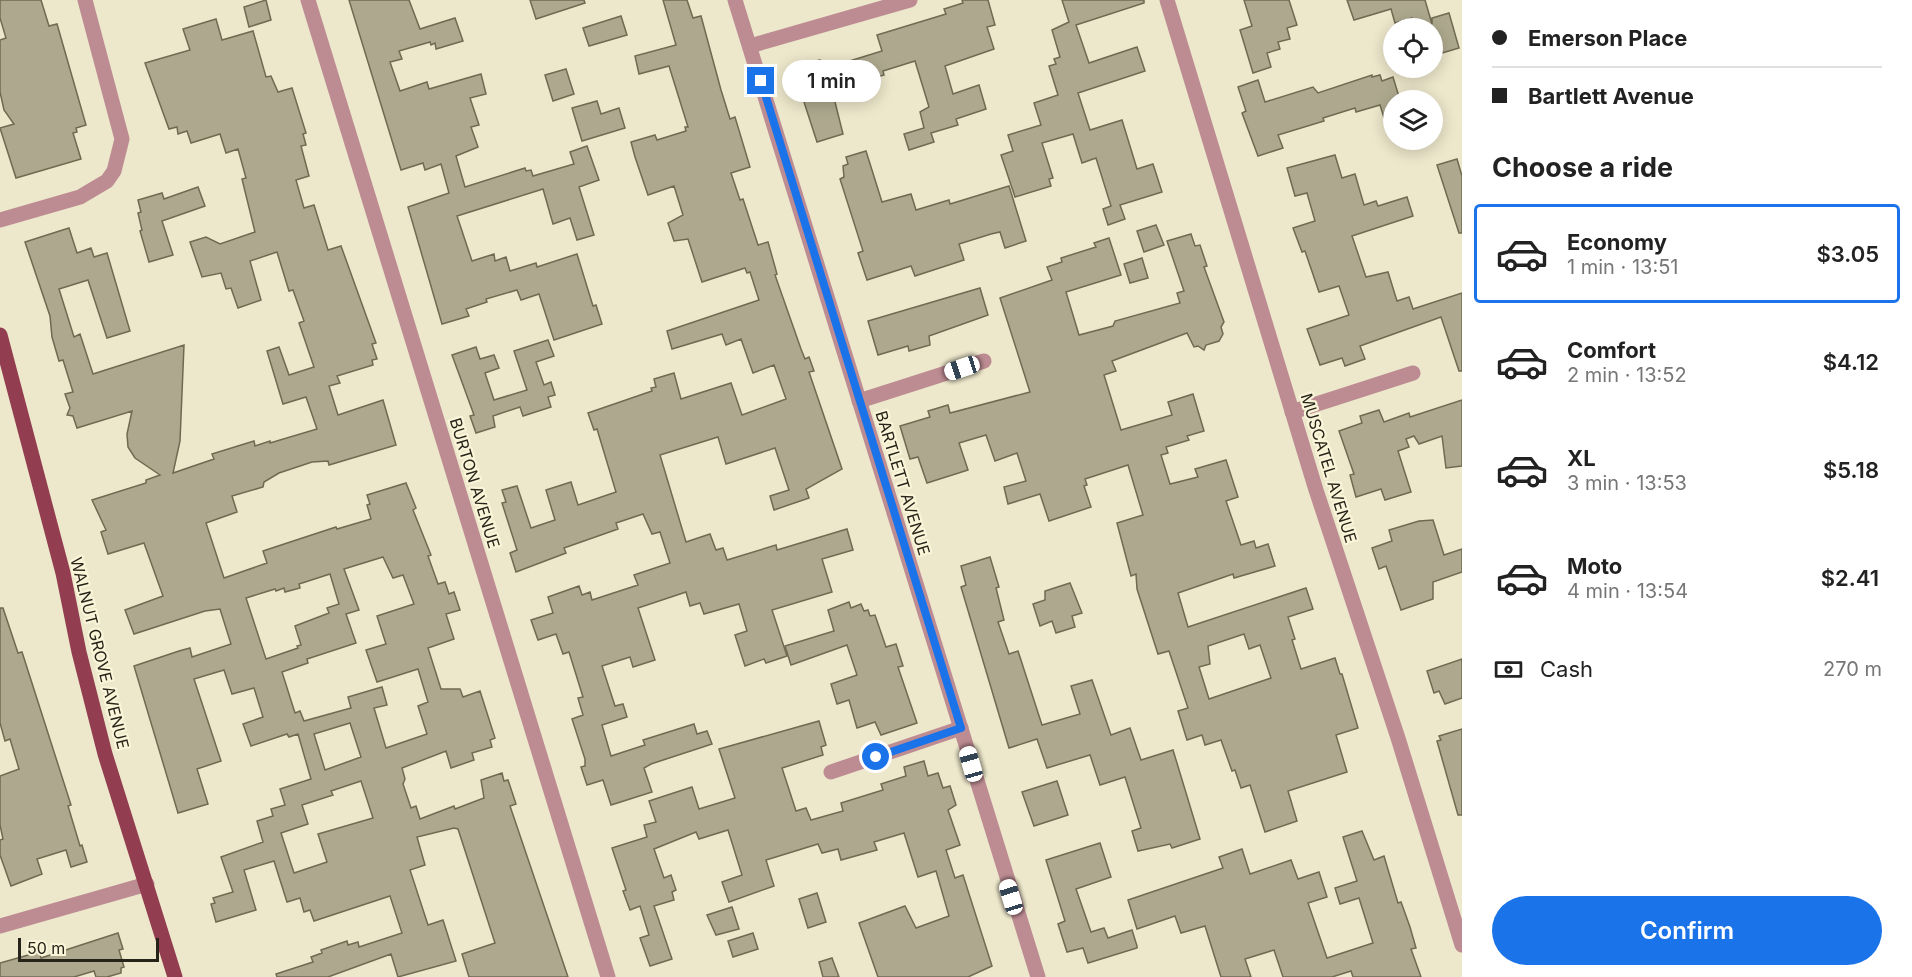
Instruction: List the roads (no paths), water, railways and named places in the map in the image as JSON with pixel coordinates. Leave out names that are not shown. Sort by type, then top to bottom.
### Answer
[{"type":"main road","name":"WALNUT GROVE AVENUE","points":[[0,335],[63,573],[79,652],[105,754],[175,977]]},
{"type":"street","points":[[0,220],[80,197],[107,181],[114,171],[122,139],[85,0]]},
{"type":"street","name":"BURTON AVENUE","points":[[308,0],[608,977]]},
{"type":"street","name":"BARTLETT AVENUE","points":[[735,0],[1038,977]]},
{"type":"street","points":[[750,46],[910,0]]},
{"type":"street","name":"MUSCATEL AVENUE","points":[[1167,0],[1292,412],[1462,945]]},
{"type":"street","points":[[859,401],[984,361]]},
{"type":"street","points":[[1292,412],[1413,373]]},
{"type":"street","points":[[831,772],[961,728]]},
{"type":"street","points":[[0,926],[147,884]]}]
